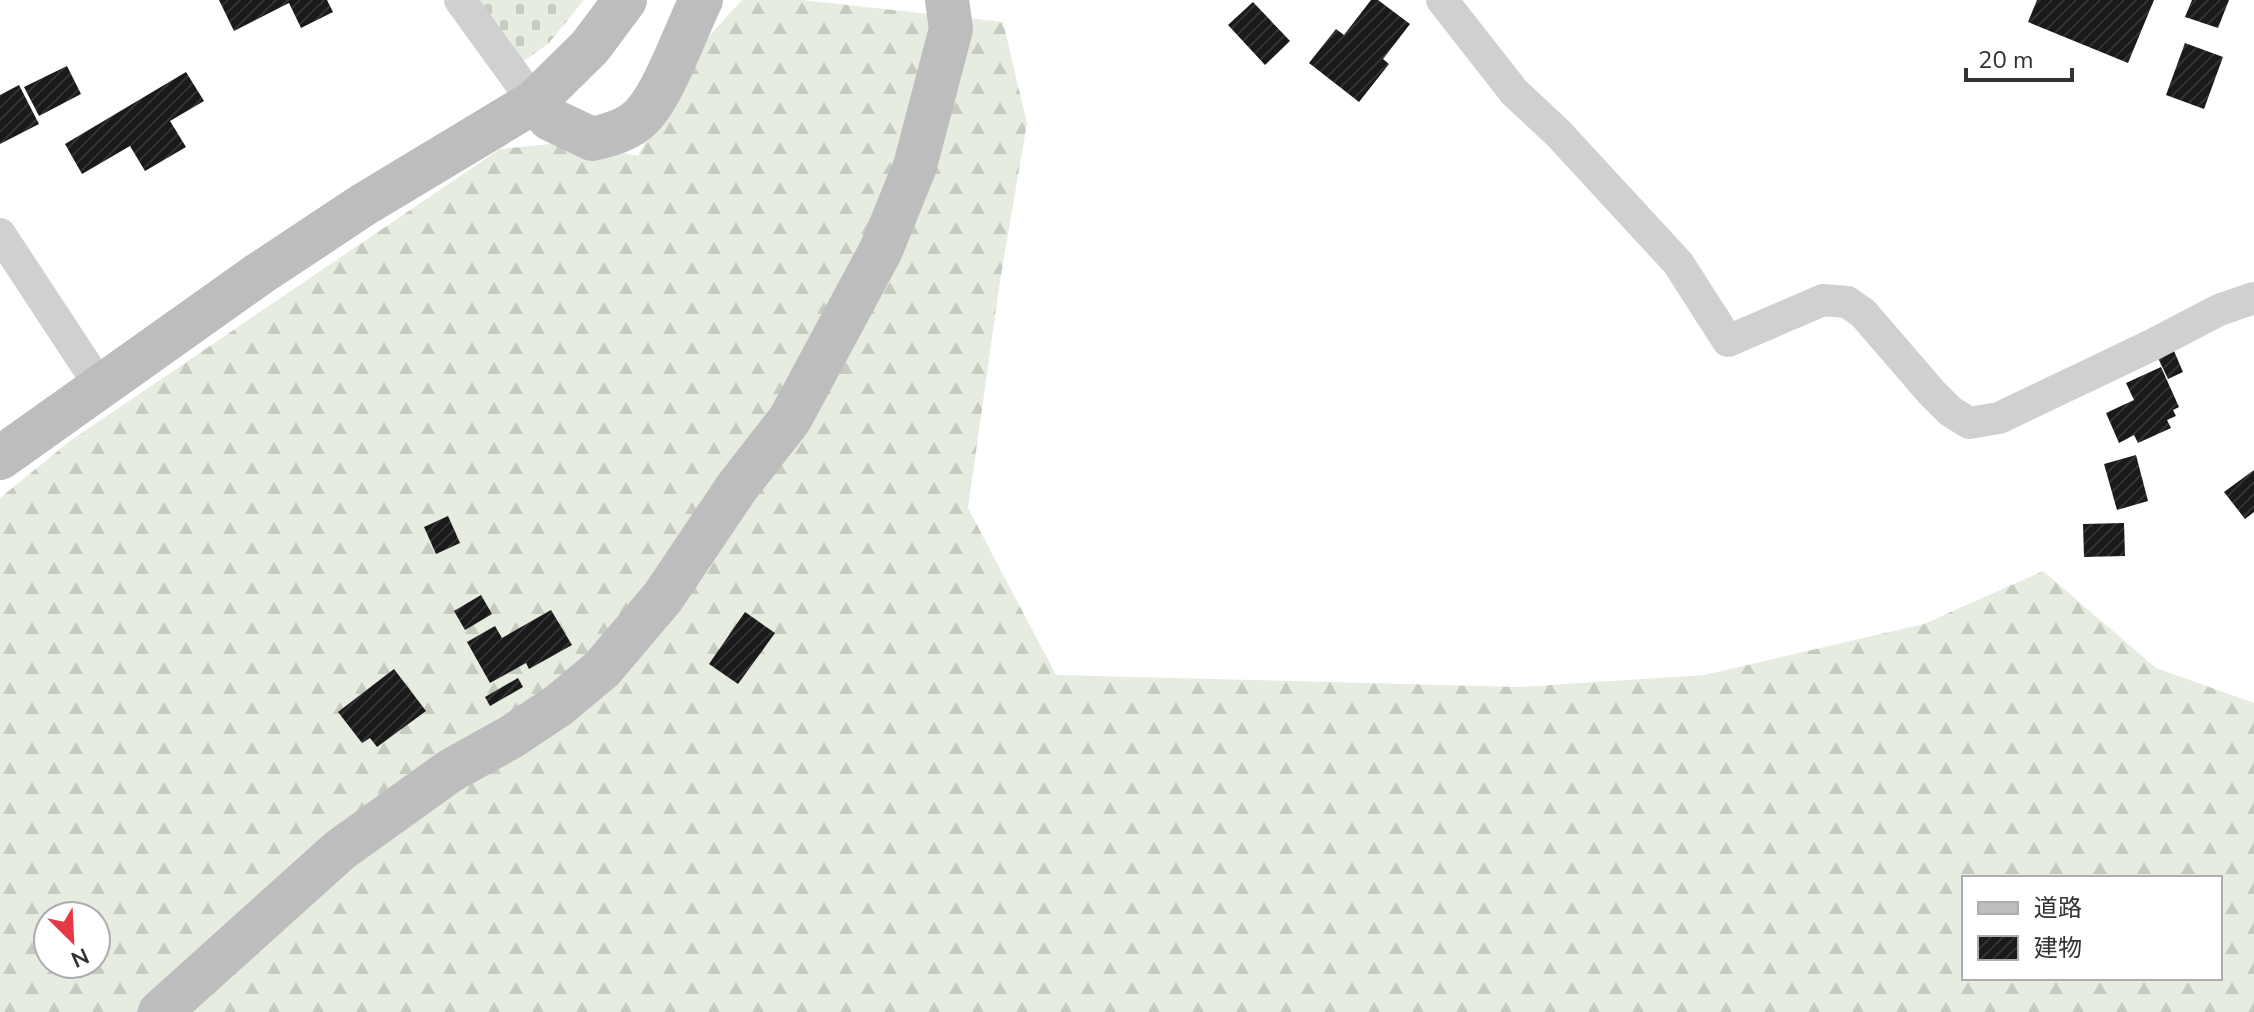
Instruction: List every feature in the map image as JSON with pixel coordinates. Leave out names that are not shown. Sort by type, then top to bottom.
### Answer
[{"type":"street","points":[[460,0],[534,102],[550,119],[592,139],[616,133],[642,116],[663,81],[701,0]]},
{"type":"street","points":[[0,458],[363,205],[534,102],[590,47],[625,0]]},
{"type":"street","points":[[160,1012],[340,850],[450,771],[511,737],[559,705],[602,669],[663,597],[737,487],[790,419],[881,250],[919,152],[951,29],[947,0]]},
{"type":"street","points":[[1442,0],[1514,92],[1558,133],[1678,263],[1728,341],[1823,300],[1847,302],[1863,313],[1950,411],[1969,423],[1999,418],[2219,310],[2254,298]]},
{"type":"street","points":[[0,234],[100,386]]},
{"type":"green space","points":[[472,0],[584,0],[548,44],[522,62]]},
{"type":"green space","points":[[742,0],[802,0],[1003,22],[1027,123],[1000,281],[968,508],[1056,675],[1519,687],[1704,675],[1924,624],[2043,571],[2156,668],[2254,703],[2254,1012],[0,1012],[0,498],[70,441],[500,149],[570,142],[638,156],[690,57]]},
{"type":"building","points":[[219,0],[327,0],[333,12],[301,28],[289,3],[234,31]]},
{"type":"building","points":[[1371,0],[1378,0],[1410,24],[1383,59],[1389,64],[1359,102],[1309,63],[1336,29],[1344,35]]},
{"type":"building","points":[[2037,0],[2154,0],[2128,63],[2028,22]]},
{"type":"building","points":[[2192,0],[2229,0],[2218,28],[2185,17]]},
{"type":"building","points":[[1253,2],[1290,41],[1265,65],[1228,25]]},
{"type":"building","points":[[2185,43],[2223,57],[2204,109],[2166,95]]},
{"type":"building","points":[[67,66],[81,94],[39,116],[24,87]]},
{"type":"building","points":[[186,72],[204,101],[170,121],[186,147],[145,171],[130,146],[82,174],[65,144]]},
{"type":"building","points":[[19,85],[39,124],[0,144],[0,95]]},
{"type":"building","points":[[2174,351],[2183,372],[2168,379],[2158,358]]},
{"type":"building","points":[[2161,367],[2179,407],[2173,410],[2176,416],[2167,420],[2171,428],[2138,443],[2134,435],[2119,443],[2106,413],[2134,400],[2126,383]]},
{"type":"building","points":[[2136,455],[2148,501],[2117,510],[2104,464]]},
{"type":"building","points":[[2254,470],[2254,512],[2245,519],[2224,492]]},
{"type":"building","points":[[448,516],[460,543],[436,554],[424,527]]},
{"type":"building","points":[[2124,523],[2125,556],[2084,557],[2083,524]]},
{"type":"building","points":[[481,595],[492,614],[465,630],[454,611]]},
{"type":"building","points":[[551,610],[572,645],[529,669],[526,663],[490,683],[467,642],[495,626],[502,638]]},
{"type":"building","points":[[745,612],[775,633],[738,684],[709,664]]},
{"type":"building","points":[[394,669],[426,711],[377,747],[370,738],[362,743],[338,712]]},
{"type":"building","points":[[518,678],[523,687],[490,706],[485,697]]}]
